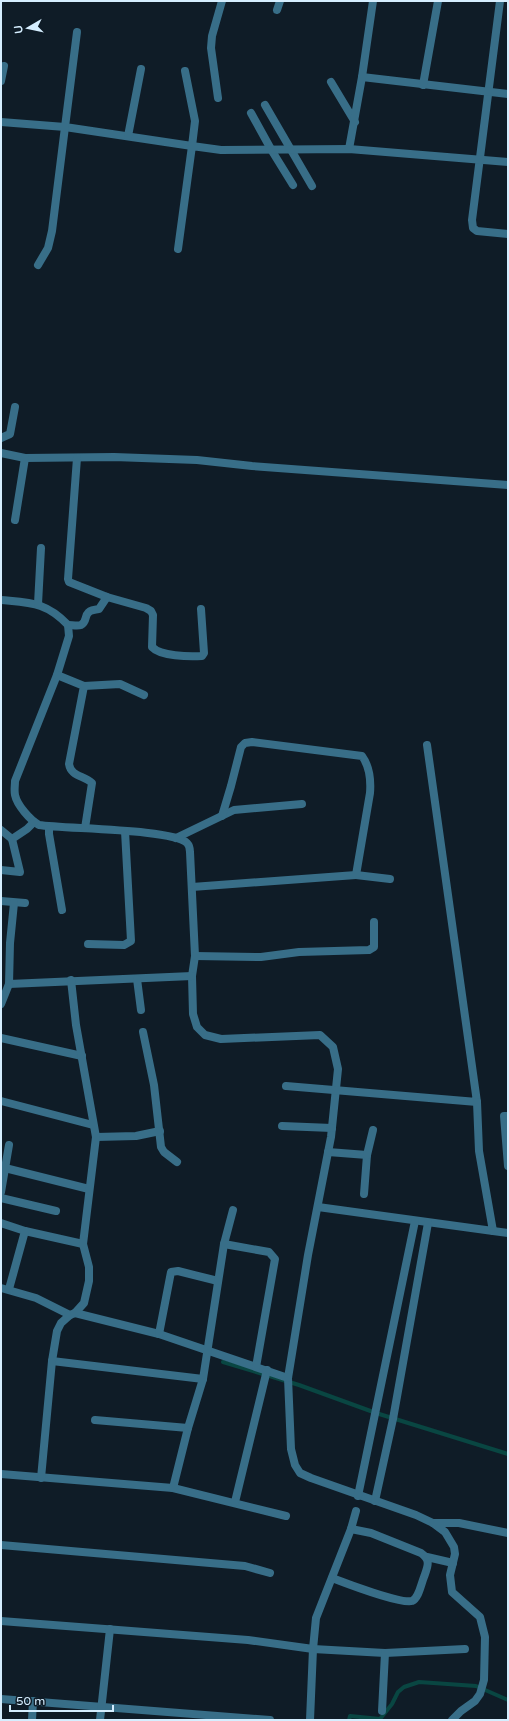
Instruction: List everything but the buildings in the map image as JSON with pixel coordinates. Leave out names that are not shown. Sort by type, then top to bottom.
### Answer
[{"type":"street","points":[[218,98],[211,48],[212,36],[222,1]]},
{"type":"street","points":[[276,10],[280,1]]},
{"type":"street","points":[[349,149],[355,122],[373,1]]},
{"type":"street","points":[[423,85],[438,1]]},
{"type":"street","points":[[500,1],[472,220],[473,228],[477,231],[508,234]]},
{"type":"street","points":[[38,265],[48,248],[52,231],[78,32]]},
{"type":"street","points":[[1,81],[4,66]]},
{"type":"street","points":[[128,136],[141,69]]},
{"type":"street","points":[[178,249],[195,121],[186,71]]},
{"type":"street","points":[[362,77],[488,93],[508,94]]},
{"type":"street","points":[[331,82],[355,122]]},
{"type":"street","points":[[265,105],[312,186]]},
{"type":"street","points":[[251,112],[272,151],[293,185]]},
{"type":"street","points":[[1,122],[65,127],[221,150],[272,151],[349,149],[508,162]]},
{"type":"street","points":[[1,438],[10,434],[16,407]]},
{"type":"street","points":[[1,453],[25,458],[114,457],[197,460],[252,466],[508,485]]},
{"type":"street","points":[[15,520],[25,458]]},
{"type":"street","points":[[77,458],[68,579],[72,584],[107,597],[146,608],[151,611],[153,615],[152,647],[158,652],[202,656],[204,653],[201,609]]},
{"type":"street","points":[[38,604],[41,548]]},
{"type":"street","points":[[68,626],[81,625],[84,623],[90,610],[99,608],[107,597]]},
{"type":"street","points":[[1,600],[38,604],[51,610],[68,626],[69,636],[57,675],[15,781],[15,795],[18,802],[34,822],[49,827],[125,831],[176,838],[187,843],[190,852],[195,956],[192,976],[194,1021],[200,1032],[210,1037],[221,1039],[320,1035],[333,1047],[338,1069],[332,1128],[288,1382],[291,1449],[295,1465],[300,1473],[358,1496],[416,1515],[433,1523],[445,1532],[454,1547],[453,1563],[450,1575],[452,1592],[480,1617],[485,1637],[484,1680],[480,1694],[475,1701],[461,1711],[452,1720]]},
{"type":"street","points":[[57,675],[84,686],[120,684],[144,695]]},
{"type":"street","points":[[84,686],[69,764],[70,770],[74,774],[89,780],[92,783],[85,828]]},
{"type":"street","points":[[222,816],[241,747],[245,743],[252,742],[362,756],[367,763],[371,781],[356,875]]},
{"type":"street","points":[[427,745],[477,1102],[479,1151],[488,1195],[493,1231]]},
{"type":"street","points":[[176,838],[234,810],[302,804]]},
{"type":"street","points":[[12,839],[27,829],[34,822]]},
{"type":"street","points":[[49,827],[62,910]]},
{"type":"street","points":[[1,830],[12,839],[20,872],[1,870]]},
{"type":"street","points":[[88,944],[124,944],[131,941],[125,831]]},
{"type":"street","points":[[192,887],[356,875],[390,879]]},
{"type":"street","points":[[1,1004],[9,984],[10,943],[7,902],[24,904]]},
{"type":"street","points":[[195,956],[261,957],[300,952],[369,950],[374,947],[374,922]]},
{"type":"street","points":[[9,984],[71,980],[192,976]]},
{"type":"street","points":[[137,979],[140,1010]]},
{"type":"street","points":[[41,1478],[52,1361],[57,1331],[61,1324],[84,1304],[89,1281],[89,1267],[83,1244],[96,1137],[71,980]]},
{"type":"street","points":[[142,1032],[154,1085],[161,1147],[164,1152],[177,1162]]},
{"type":"street","points":[[1,1038],[82,1056]]},
{"type":"street","points":[[286,1086],[336,1094],[477,1102]]},
{"type":"street","points":[[1,1100],[93,1125]]},
{"type":"street","points":[[508,1116],[504,1116],[508,1166]]},
{"type":"street","points":[[282,1126],[332,1128]]},
{"type":"street","points":[[364,1194],[367,1155],[373,1130]]},
{"type":"street","points":[[96,1137],[136,1136],[160,1131]]},
{"type":"street","points":[[1,1192],[9,1145]]},
{"type":"street","points":[[328,1152],[367,1155]]},
{"type":"street","points":[[5,1168],[89,1189]]},
{"type":"street","points":[[1,1198],[56,1211]]},
{"type":"street","points":[[318,1207],[508,1233]]},
{"type":"street","points":[[173,1488],[188,1428],[203,1379],[224,1244],[233,1210]]},
{"type":"street","points":[[358,1496],[415,1221]]},
{"type":"street","points":[[1,1223],[25,1231],[83,1244]]},
{"type":"street","points":[[375,1501],[394,1419],[428,1223]]},
{"type":"street","points":[[25,1231],[5,1288],[36,1298],[73,1314],[159,1334],[256,1367],[266,1375],[288,1382]]},
{"type":"street","points":[[224,1244],[269,1252],[275,1259],[256,1367]]},
{"type":"street","points":[[159,1334],[171,1272],[178,1272],[218,1281]]},
{"type":"street","points":[[52,1361],[203,1379]]},
{"type":"street","points":[[235,1502],[266,1375]]},
{"type":"street","points":[[95,1420],[188,1428]]},
{"type":"street","points":[[1,1474],[173,1488],[235,1502],[286,1516]]},
{"type":"street","points":[[310,1720],[316,1618],[351,1528],[356,1510]]},
{"type":"street","points":[[433,1523],[459,1523],[508,1533]]},
{"type":"street","points":[[351,1528],[421,1553],[427,1557],[453,1563]]},
{"type":"street","points":[[1,1545],[245,1566],[270,1573]]},
{"type":"street","points":[[332,1578],[376,1594],[407,1601],[412,1600],[417,1596],[429,1565],[427,1557]]},
{"type":"street","points":[[1,1621],[248,1640],[313,1649],[385,1653],[465,1649]]},
{"type":"street","points":[[100,1720],[110,1629]]},
{"type":"street","points":[[382,1711],[385,1653]]},
{"type":"street","points":[[1,1699],[101,1707],[169,1716],[270,1720]]},
{"type":"street","points":[[32,1720],[33,1702]]},
{"type":"waterway","points":[[223,1362],[299,1385],[376,1413],[508,1454]]},
{"type":"waterway","points":[[349,1720],[350,1716],[380,1719],[392,1704],[398,1692],[404,1687],[419,1682],[476,1686],[508,1700]]}]
